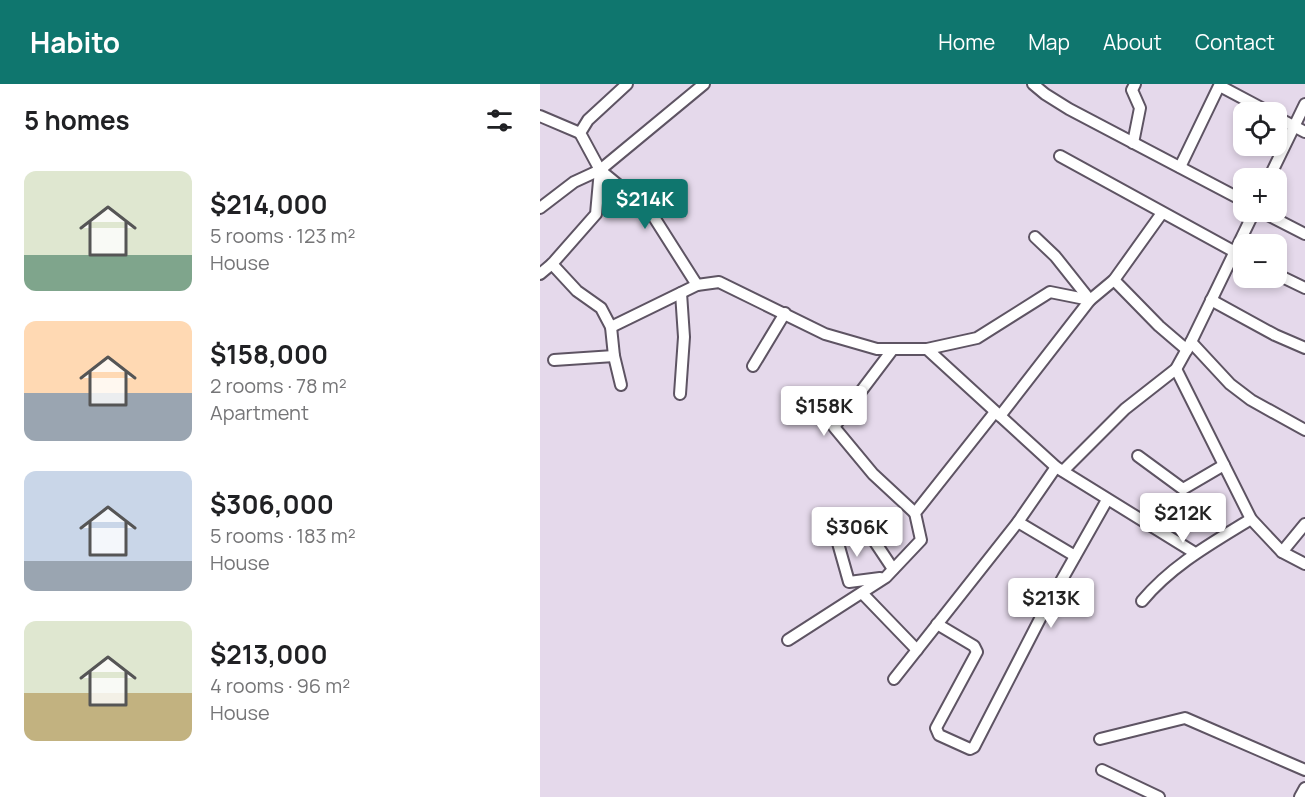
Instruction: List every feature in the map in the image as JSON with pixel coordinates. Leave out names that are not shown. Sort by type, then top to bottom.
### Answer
[{"type":"street","points":[[580,133],[588,120],[627,84]]},
{"type":"street","points":[[540,208],[574,182],[600,170],[705,84]]},
{"type":"street","points":[[1033,84],[1069,109],[1233,195]]},
{"type":"street","points":[[1133,143],[1140,108],[1132,90],[1135,84]]},
{"type":"street","points":[[1180,167],[1220,85],[1251,102]]},
{"type":"street","points":[[1274,168],[1305,104]]},
{"type":"street","points":[[540,116],[580,133],[600,170],[650,211],[697,285]]},
{"type":"street","points":[[1287,122],[1305,132]]},
{"type":"street","points":[[1060,156],[1233,251]]},
{"type":"street","points":[[540,274],[552,264],[596,214],[600,170]]},
{"type":"street","points":[[915,513],[1090,300],[1114,280],[1162,213]]},
{"type":"street","points":[[1282,222],[1305,234]]},
{"type":"street","points":[[1035,237],[1055,256],[1090,300]]},
{"type":"street","points":[[552,264],[577,291],[600,308],[611,327],[614,356],[621,385]]},
{"type":"street","points":[[894,679],[1059,469],[1125,409],[1176,369],[1211,300],[1233,264]]},
{"type":"street","points":[[1287,279],[1305,288]]},
{"type":"street","points":[[1114,280],[1159,326],[1189,346],[1237,390],[1305,430]]},
{"type":"street","points":[[611,327],[697,285],[719,282],[825,334],[876,349],[927,349],[978,338],[1050,292],[1090,300]]},
{"type":"street","points":[[680,394],[684,337],[681,293]]},
{"type":"street","points":[[1211,300],[1275,335],[1305,348]]},
{"type":"street","points":[[753,366],[785,313]]},
{"type":"street","points":[[788,640],[890,573],[921,540],[915,513],[873,474],[834,427],[894,349]]},
{"type":"street","points":[[927,349],[1059,469],[1195,553]]},
{"type":"street","points":[[554,360],[614,356]]},
{"type":"street","points":[[1176,369],[1251,519],[1282,552],[1305,564]]},
{"type":"street","points":[[1138,456],[1183,489],[1224,465]]},
{"type":"street","points":[[936,624],[974,646],[977,652],[936,728],[939,735],[970,749],[974,747],[1043,613],[1107,500]]},
{"type":"street","points":[[1142,601],[1158,582],[1195,553],[1251,519]]},
{"type":"street","points":[[1018,522],[1075,556]]},
{"type":"street","points":[[1282,552],[1305,524]]},
{"type":"street","points":[[834,529],[849,582],[890,573]]},
{"type":"street","points":[[867,530],[890,573]]},
{"type":"street","points":[[862,593],[917,650]]},
{"type":"street","points":[[1100,739],[1185,718],[1305,771]]},
{"type":"street","points":[[1102,770],[1159,797]]},
{"type":"street","points":[[1300,797],[1305,788]]}]
